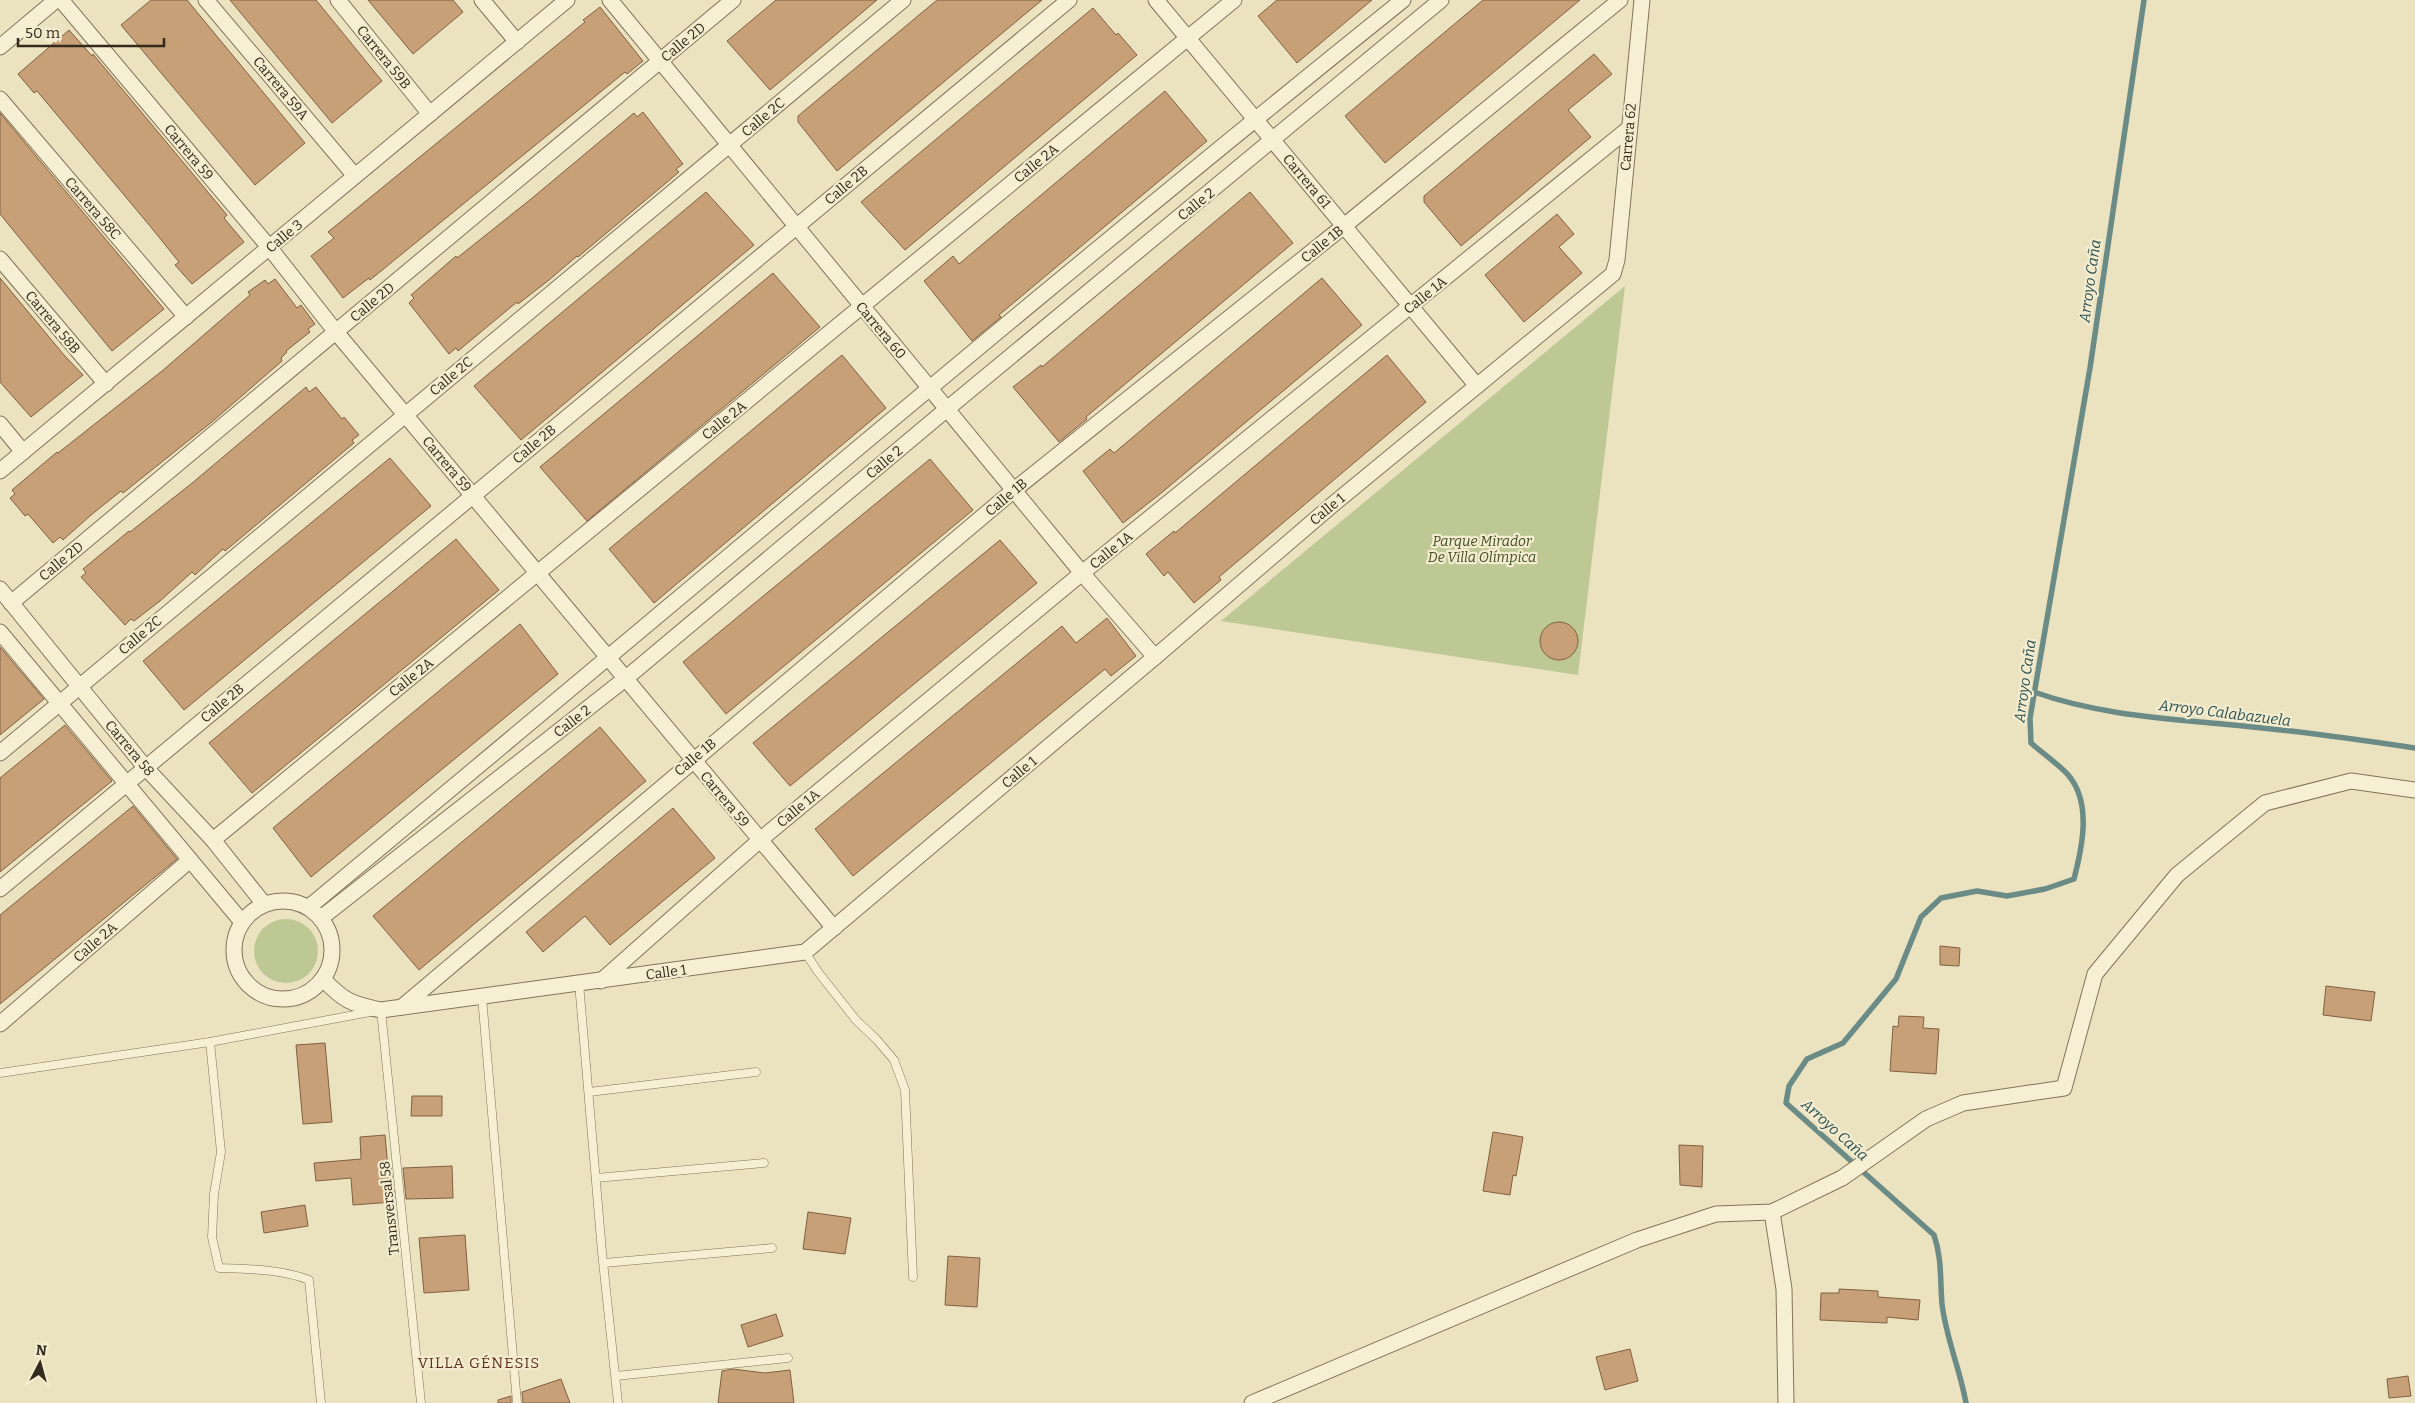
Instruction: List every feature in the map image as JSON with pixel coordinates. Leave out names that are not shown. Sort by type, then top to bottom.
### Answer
[{"type":"street","points":[[0,47],[56,0]]},
{"type":"street","name":"Carrera 59","points":[[61,0],[269,248],[336,332],[692,760],[834,928]]},
{"type":"street","name":"Carrera 59A","points":[[206,0],[355,176]]},
{"type":"street","name":"Carrera 59B","points":[[338,0],[430,114]]},
{"type":"street","points":[[482,0],[516,42]]},
{"type":"street","name":"Calle 3","points":[[0,471],[567,0]]},
{"type":"street","name":"Carrera 60","points":[[610,0],[946,409],[1155,658]]},
{"type":"street","name":"Calle 2D","points":[[11,603],[733,0]]},
{"type":"street","name":"Calle 2C","points":[[0,753],[903,0]]},
{"type":"street","name":"Calle 2B","points":[[0,889],[1069,0]]},
{"type":"street","name":"Carrera 61","points":[[1156,0],[1478,386]]},
{"type":"street","name":"Calle 2A","points":[[214,840],[1234,0]]},
{"type":"street","name":"Calle 2","points":[[309,907],[1255,118],[1402,0]]},
{"type":"street","name":"Calle 2","points":[[321,918],[625,679],[946,409],[1273,141],[1441,0]]},
{"type":"street","name":"Calle 1B","points":[[402,1007],[692,760],[1014,490],[1344,226],[1620,0]]},
{"type":"street","name":"Carrera 62","points":[[1612,274],[1617,260],[1628,129],[1642,0]]},
{"type":"street","name":"Carrera 58C","points":[[0,99],[186,316]]},
{"type":"street","name":"Calle 1A","points":[[601,981],[760,840],[1082,573],[1412,307],[1628,129]]},
{"type":"street","name":"Carrera 58B","points":[[0,260],[106,384]]},
{"type":"street","name":"Calle 1","points":[[323,979],[341,998],[356,1005],[381,1010],[805,952],[1155,658],[1331,506],[1612,274]]},
{"type":"street","points":[[0,424],[24,452]]},
{"type":"street","name":"Carrera 58","points":[[0,589],[145,767],[214,840],[264,904]]},
{"type":"street","name":"Carrera 58","points":[[0,632],[242,922]]},
{"type":"street","points":[[1252,1403],[1638,1240],[1716,1214],[1772,1212],[1842,1178],[1926,1119],[1963,1103],[2064,1088],[2096,974],[2177,875],[2265,803],[2351,781],[2415,790]]},
{"type":"street","name":"Calle 2A","points":[[0,1024],[190,860]]},
{"type":"street","points":[[279,900],[309,907],[321,918],[330,932],[333,948],[331,964],[323,979],[311,991],[295,998],[278,999],[262,994],[248,984],[238,971],[234,946],[235,938],[242,922],[251,911],[264,904],[279,900]]},
{"type":"street","points":[[1772,1212],[1784,1289],[1786,1403]]},
{"type":"lane","points":[[805,952],[818,972],[856,1020],[894,1060],[905,1090],[913,1277]]},
{"type":"lane","points":[[579,983],[618,1403]]},
{"type":"lane","points":[[482,997],[517,1403]]},
{"type":"lane","points":[[0,1073],[210,1042],[381,1010]]},
{"type":"lane","name":"Transversal 58","points":[[381,1010],[421,1403]]},
{"type":"lane","points":[[210,1042],[221,1152],[214,1194],[212,1237],[219,1268],[271,1270],[295,1274],[310,1280],[321,1403]]},
{"type":"lane","points":[[589,1092],[756,1072]]},
{"type":"lane","points":[[596,1178],[764,1163]]},
{"type":"lane","points":[[604,1263],[772,1248]]},
{"type":"lane","points":[[616,1376],[788,1358]]},
{"type":"green space","name":"Parque Mirador De Villa Olímpica","points":[[1625,286],[1578,675],[1221,621]]},
{"type":"green space","points":[[286,919],[298,921],[309,928],[316,939],[318,951],[316,963],[309,974],[298,981],[286,983],[274,981],[263,974],[256,963],[254,951],[256,939],[263,928],[274,921]]},
{"type":"building","points":[[151,0],[187,0],[305,143],[255,185],[121,25]]},
{"type":"building","points":[[230,0],[316,0],[382,81],[332,123]]},
{"type":"building","points":[[368,0],[453,0],[463,12],[413,54]]},
{"type":"building","points":[[776,0],[877,0],[770,90],[727,41]]},
{"type":"building","points":[[937,0],[1042,0],[837,171],[798,122],[798,116]]},
{"type":"building","points":[[1277,0],[1372,0],[1297,63],[1258,16]]},
{"type":"building","points":[[1483,0],[1580,0],[1385,163],[1345,116]]},
{"type":"building","points":[[600,7],[643,61],[627,74],[625,72],[370,280],[369,278],[343,298],[311,256],[334,238],[328,232],[585,22],[583,20]]},
{"type":"building","points":[[1093,8],[1116,35],[1118,33],[1137,55],[905,250],[861,202]]},
{"type":"building","points":[[69,30],[92,56],[93,54],[227,215],[224,218],[244,242],[192,284],[175,265],[179,262],[150,226],[37,91],[34,93],[18,74]]},
{"type":"building","points":[[1594,54],[1612,74],[1568,110],[1591,137],[1461,246],[1424,202],[1424,196]]},
{"type":"building","points":[[1165,91],[1207,141],[999,315],[1001,317],[972,341],[924,281],[953,256],[959,264]]},
{"type":"building","points":[[643,112],[683,164],[676,169],[679,172],[549,280],[518,304],[517,302],[458,351],[456,348],[449,354],[409,303],[414,298],[411,295],[456,256],[457,258],[531,199],[634,113],[637,117]]},
{"type":"building","points":[[0,113],[164,309],[112,351],[0,214]]},
{"type":"building","points":[[706,192],[754,245],[521,440],[474,386]]},
{"type":"building","points":[[1250,192],[1293,243],[1086,417],[1087,419],[1059,442],[1013,387],[1041,365],[1042,367]]},
{"type":"building","points":[[1557,214],[1574,234],[1559,247],[1582,273],[1524,322],[1485,275]]},
{"type":"building","points":[[773,273],[820,327],[587,521],[540,467]]},
{"type":"building","points":[[0,278],[83,375],[31,417],[0,382]]},
{"type":"building","points":[[1322,278],[1362,325],[1123,523],[1083,471],[1110,449],[1114,453]]},
{"type":"building","points":[[275,279],[297,308],[301,305],[315,324],[308,329],[310,332],[286,351],[281,358],[282,361],[213,421],[123,493],[121,491],[63,540],[60,537],[53,543],[28,514],[25,516],[10,498],[15,494],[12,490],[57,452],[162,371],[250,295],[248,292],[265,280],[268,284]]},
{"type":"building","points":[[842,355],[886,408],[654,603],[609,549]]},
{"type":"building","points":[[1387,355],[1426,402],[1219,577],[1221,580],[1194,603],[1168,572],[1164,576],[1146,554],[1174,531],[1175,533]]},
{"type":"building","points":[[306,387],[309,392],[316,387],[342,419],[344,417],[359,435],[352,440],[354,443],[225,551],[223,549],[195,575],[192,572],[160,601],[134,621],[131,619],[125,625],[81,577],[86,573],[83,569],[191,484]]},
{"type":"building","points":[[390,458],[431,506],[184,710],[143,661]]},
{"type":"building","points":[[930,459],[973,510],[726,714],[683,662]]},
{"type":"building","points":[[456,539],[499,590],[252,793],[209,743]]},
{"type":"building","points":[[1000,540],[1037,583],[790,786],[753,743]]},
{"type":"building","points":[[1107,618],[1136,656],[1111,676],[1105,669],[853,876],[815,829],[1062,626],[1076,643]]},
{"type":"building","points":[[1559,622],[1573,627],[1578,641],[1573,655],[1559,660],[1545,655],[1540,641],[1545,627]]},
{"type":"building","points":[[520,624],[558,674],[311,877],[273,828]]},
{"type":"building","points":[[0,647],[44,699],[0,735]]},
{"type":"building","points":[[65,725],[112,781],[0,872],[0,778]]},
{"type":"building","points":[[600,727],[646,781],[419,970],[373,916]]},
{"type":"building","points":[[133,806],[177,859],[0,1004],[0,915]]},
{"type":"building","points":[[673,808],[715,858],[610,945],[585,916],[543,952],[526,932]]},
{"type":"building","points":[[1940,946],[1960,948],[1959,966],[1940,965]]},
{"type":"building","points":[[2326,986],[2375,992],[2371,1021],[2323,1015]]},
{"type":"building","points":[[1899,1016],[1924,1017],[1923,1028],[1939,1029],[1936,1074],[1890,1071],[1893,1026],[1898,1027]]},
{"type":"building","points":[[325,1043],[332,1122],[303,1124],[296,1045]]},
{"type":"building","points":[[412,1096],[442,1096],[442,1116],[411,1116]]},
{"type":"building","points":[[1493,1132],[1523,1137],[1516,1176],[1513,1175],[1510,1195],[1483,1191]]},
{"type":"building","points":[[385,1135],[388,1168],[391,1168],[395,1199],[392,1199],[393,1202],[353,1205],[351,1178],[316,1181],[314,1163],[361,1159],[360,1137]]},
{"type":"building","points":[[1679,1145],[1703,1146],[1702,1187],[1680,1185]]},
{"type":"building","points":[[452,1166],[453,1198],[406,1199],[403,1168]]},
{"type":"building","points":[[305,1205],[308,1226],[264,1233],[261,1212]]},
{"type":"building","points":[[808,1212],[851,1218],[845,1254],[803,1249]]},
{"type":"building","points":[[465,1235],[469,1290],[424,1293],[419,1238]]},
{"type":"building","points":[[948,1256],[980,1258],[977,1307],[945,1305]]},
{"type":"building","points":[[1839,1289],[1878,1291],[1878,1297],[1920,1300],[1918,1320],[1887,1317],[1887,1323],[1820,1320],[1821,1293],[1839,1293]]},
{"type":"building","points":[[776,1314],[783,1336],[748,1347],[741,1325]]},
{"type":"building","points":[[1630,1349],[1638,1381],[1605,1390],[1596,1357]]},
{"type":"building","points":[[733,1369],[765,1373],[790,1370],[794,1403],[718,1403],[722,1371]]},
{"type":"building","points":[[2408,1376],[2411,1396],[2389,1398],[2387,1379]]},
{"type":"building","points":[[561,1379],[570,1403],[523,1403],[522,1392]]},
{"type":"building","points":[[511,1396],[511,1403],[498,1403],[498,1400]]},
{"type":"waterway","name":"Arroyo Caña","points":[[1966,1403],[1944,1317],[1940,1261],[1934,1235],[1786,1103],[1789,1086],[1807,1059],[1843,1043],[1896,979],[1921,917],[1941,898],[1977,891],[2007,896],[2045,889],[2074,879],[2082,840],[2083,813],[2081,800],[2069,776],[2031,743],[2030,718],[2090,368],[2144,0]]},
{"type":"waterway","name":"Arroyo Calabazuela","points":[[2034,692],[2087,707],[2114,712],[2293,731],[2415,748]]},
{"type":"district","name":"VILLA GÉNESIS","points":[[479,1363]]}]
